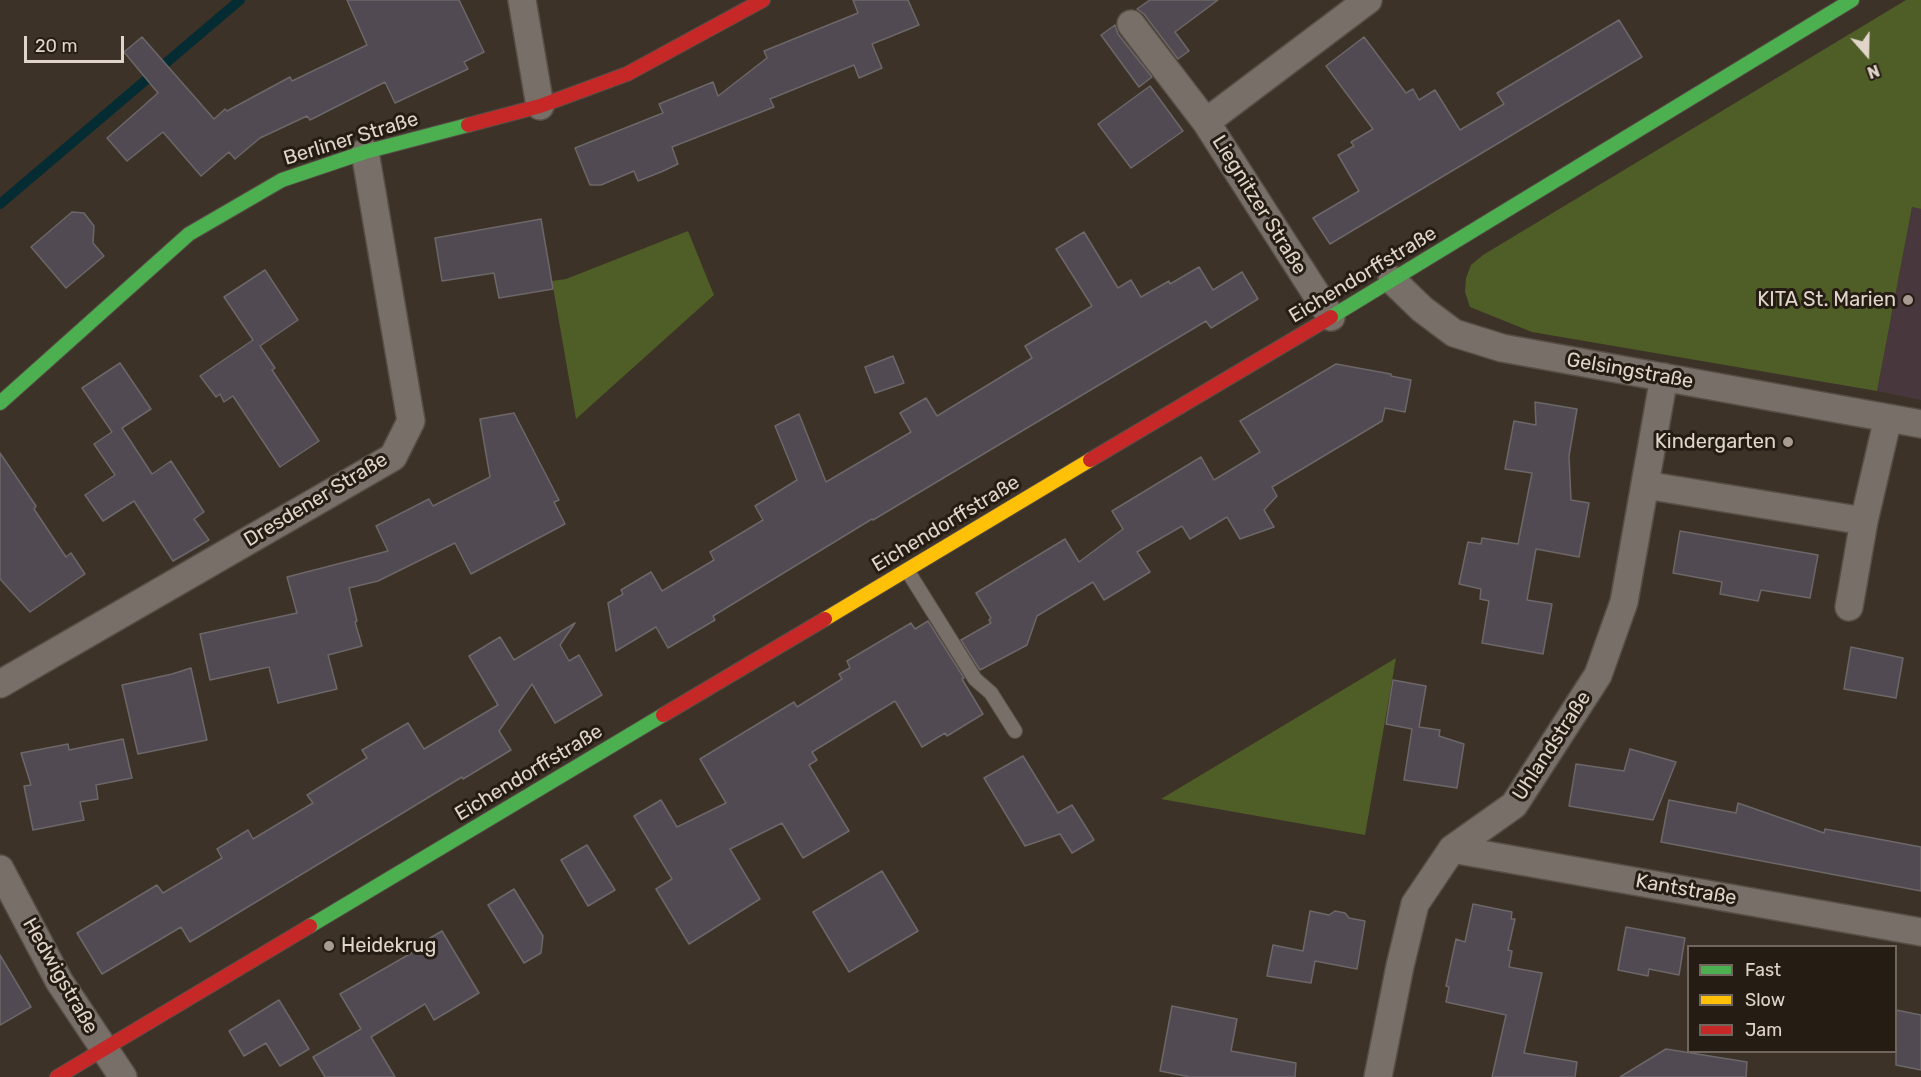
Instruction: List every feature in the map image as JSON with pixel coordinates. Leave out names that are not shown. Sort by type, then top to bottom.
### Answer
[{"type":"street","points":[[522,0],[540,106]]},
{"type":"street","name":"Berliner Straße","points":[[0,403],[189,234],[282,180],[365,152],[540,106],[627,74],[764,0]]},
{"type":"street","name":"Liegnitzer Straße","points":[[1206,122],[1368,0]]},
{"type":"street","name":"Eichendorffstraße","points":[[57,1077],[1331,317],[1850,0]]},
{"type":"street","name":"Liegnitzer Straße","points":[[1131,24],[1206,122],[1331,317]]},
{"type":"street","name":"Dresdener Straße","points":[[0,684],[393,457],[411,421],[365,152]]},
{"type":"street","name":"Gelsingstraße","points":[[1392,280],[1422,309],[1454,333],[1502,348],[1921,424]]},
{"type":"street","name":"Uhlandstraße","points":[[1378,1077],[1415,904],[1452,849],[1514,806],[1598,675],[1624,602],[1664,377]]},
{"type":"street","points":[[1849,607],[1864,521],[1888,418]]},
{"type":"street","points":[[1645,485],[1864,521]]},
{"type":"street","name":"Kantstraße","points":[[1452,849],[1921,932]]},
{"type":"street","name":"Hedwigstraße","points":[[0,869],[59,981],[123,1077]]},
{"type":"lane","points":[[907,570],[975,679],[991,693],[1015,731]]},
{"type":"shaded area","name":"KITA St. Marien","points":[[1912,207],[1921,209],[1921,400],[1877,391]]},
{"type":"green space","points":[[1906,0],[1921,0],[1921,209],[1912,207],[1877,391],[1532,332],[1470,307],[1465,292],[1466,278],[1471,265],[1483,255]]},
{"type":"green space","points":[[688,231],[714,295],[576,419],[552,281],[566,279]]},
{"type":"green space","points":[[1396,658],[1365,835],[1161,799]]},
{"type":"building","points":[[347,0],[459,0],[484,52],[464,62],[468,69],[395,103],[385,82],[310,120],[307,116],[260,138],[235,159],[229,152],[201,176],[163,132],[127,161],[107,138],[158,93],[124,52],[142,37],[214,119],[225,109],[227,111],[290,77],[292,81],[367,45]]},
{"type":"building","points":[[853,0],[908,0],[919,25],[872,44],[882,68],[859,78],[854,65],[770,99],[774,107],[672,147],[678,164],[661,172],[638,181],[634,171],[601,185],[590,185],[575,148],[663,113],[659,104],[713,82],[718,96],[767,58],[764,51],[858,13]]},
{"type":"building","points":[[1150,0],[1218,0],[1175,32],[1189,51],[1178,59],[1144,14],[1137,9]]},
{"type":"building","points":[[1619,20],[1642,57],[1330,244],[1313,218],[1359,191],[1338,155],[1354,146],[1351,142],[1373,129],[1326,66],[1364,37],[1406,93],[1413,89],[1419,100],[1435,90],[1460,130],[1504,104],[1497,93]]},
{"type":"building","points":[[1115,25],[1118,34],[1152,77],[1139,87],[1101,35]]},
{"type":"building","points":[[1150,86],[1183,131],[1131,168],[1098,124]]},
{"type":"building","points":[[72,212],[84,213],[94,226],[93,243],[104,256],[66,288],[31,247]]},
{"type":"building","points":[[541,219],[553,289],[499,298],[494,273],[442,281],[435,238]]},
{"type":"building","points":[[1084,232],[1118,288],[1131,280],[1141,297],[1199,267],[1213,290],[1242,272],[1258,299],[1211,328],[1206,321],[872,519],[713,616],[715,620],[668,648],[656,627],[616,651],[608,603],[623,594],[621,590],[651,572],[662,591],[714,560],[710,552],[763,520],[755,506],[797,480],[775,426],[799,414],[826,482],[911,432],[900,413],[926,398],[937,416],[1032,358],[1025,346],[1092,306],[1056,249]]},
{"type":"building","points":[[265,270],[298,320],[260,346],[275,368],[272,370],[319,441],[280,467],[233,396],[224,402],[220,394],[216,397],[200,376],[253,340],[224,297]]},
{"type":"building","points":[[893,356],[904,383],[875,393],[865,367]]},
{"type":"building","points":[[120,363],[151,409],[122,428],[152,474],[171,461],[204,512],[194,519],[209,540],[173,561],[134,501],[103,521],[85,495],[115,475],[94,444],[112,432],[82,388]]},
{"type":"building","points":[[1336,364],[1411,380],[1405,412],[1385,408],[1382,421],[1272,487],[1277,496],[1264,510],[1274,527],[1240,539],[1227,517],[1190,539],[1182,526],[1137,552],[1150,572],[1104,600],[1093,582],[1037,616],[1027,645],[980,670],[961,640],[991,623],[989,620],[991,618],[976,593],[1065,539],[1079,562],[1123,529],[1112,511],[1201,457],[1214,480],[1260,452],[1240,421]]},
{"type":"building","points":[[1535,402],[1577,409],[1569,456],[1571,500],[1589,503],[1579,557],[1536,549],[1527,600],[1552,604],[1543,654],[1482,643],[1489,601],[1480,599],[1481,589],[1459,584],[1468,542],[1481,544],[1482,538],[1518,544],[1532,473],[1505,469],[1514,421],[1536,425]]},
{"type":"building","points":[[514,413],[559,500],[554,502],[565,524],[471,574],[455,543],[378,581],[349,588],[362,646],[328,655],[337,689],[278,703],[269,667],[210,680],[200,634],[297,613],[287,577],[388,551],[376,526],[429,499],[433,506],[490,477],[480,419]]},
{"type":"building","points":[[0,453],[36,506],[34,509],[66,557],[71,553],[85,574],[30,612],[0,579]]},
{"type":"building","points":[[1680,531],[1818,555],[1810,598],[1761,590],[1758,601],[1720,594],[1722,582],[1673,573]]},
{"type":"building","points":[[928,621],[964,678],[962,679],[983,714],[947,736],[945,733],[922,747],[895,701],[812,752],[817,760],[809,765],[849,831],[803,858],[782,823],[730,849],[760,899],[689,944],[656,889],[672,879],[634,816],[661,800],[677,827],[726,803],[700,759],[794,702],[797,707],[842,679],[839,674],[850,668],[847,661],[911,623],[915,629]]},
{"type":"building","points":[[575,623],[560,645],[569,661],[579,655],[602,695],[555,723],[532,684],[499,731],[511,750],[463,779],[462,777],[190,942],[181,927],[102,974],[77,933],[157,885],[163,893],[222,858],[217,849],[248,830],[253,839],[313,803],[307,795],[367,758],[362,750],[408,723],[424,749],[498,705],[469,656],[500,637],[514,660]]},
{"type":"building","points":[[1851,647],[1903,658],[1896,698],[1844,689]]},
{"type":"building","points":[[191,668],[207,740],[138,754],[122,685]]},
{"type":"building","points":[[1393,680],[1426,686],[1419,727],[1440,730],[1439,736],[1464,744],[1457,788],[1404,780],[1412,729],[1386,724]]},
{"type":"building","points":[[123,739],[132,778],[96,785],[98,799],[80,802],[84,820],[33,830],[24,786],[31,785],[21,753],[68,744],[69,750]]},
{"type":"building","points":[[1630,749],[1676,762],[1653,820],[1569,806],[1576,764],[1624,771]]},
{"type":"building","points":[[1023,756],[1058,813],[1072,805],[1094,840],[1072,853],[1060,834],[1025,846],[984,778]]},
{"type":"building","points":[[1669,800],[1736,813],[1738,803],[1824,833],[1825,829],[1921,847],[1921,891],[1661,842]]},
{"type":"building","points":[[587,845],[615,890],[588,906],[561,860]]},
{"type":"building","points":[[882,871],[918,931],[849,972],[813,912]]},
{"type":"building","points":[[514,889],[543,936],[541,953],[524,963],[488,905]]},
{"type":"building","points":[[1473,904],[1512,912],[1511,919],[1515,919],[1508,950],[1512,951],[1509,967],[1542,973],[1524,1053],[1577,1062],[1575,1077],[1492,1077],[1506,1015],[1446,1002],[1449,987],[1446,986],[1456,939],[1465,942]]},
{"type":"building","points":[[1310,911],[1329,915],[1335,911],[1345,913],[1349,918],[1365,921],[1357,969],[1315,961],[1311,983],[1267,976],[1273,945],[1303,951]]},
{"type":"building","points":[[1626,927],[1685,938],[1679,975],[1649,969],[1648,976],[1618,970]]},
{"type":"building","points":[[442,931],[479,993],[434,1020],[425,1004],[371,1037],[395,1077],[325,1077],[313,1057],[361,1029],[340,994],[415,951],[413,948]]},
{"type":"building","points":[[0,955],[31,1007],[0,1025]]},
{"type":"building","points":[[279,1000],[309,1049],[280,1066],[266,1043],[244,1056],[229,1031]]},
{"type":"building","points":[[1172,1006],[1237,1019],[1231,1051],[1296,1063],[1295,1077],[1190,1077],[1160,1071]]},
{"type":"building","points":[[1897,1010],[1921,1015],[1921,1070],[1896,1065]]},
{"type":"building","points":[[1666,1049],[1747,1062],[1746,1077],[1620,1077]]},
{"type":"waterway","points":[[0,204],[240,0]]},
{"type":"traffic: fast","points":[[1331,317],[1852,0]]},
{"type":"traffic: fast","points":[[0,403],[189,234],[282,180],[365,152],[468,125]]},
{"type":"traffic: fast","points":[[310,926],[663,715]]},
{"type":"traffic: slow","points":[[825,619],[1090,460]]},
{"type":"traffic: jam","points":[[468,125],[540,106],[627,74],[763,0]]},
{"type":"traffic: jam","points":[[1090,460],[1331,317]]},
{"type":"traffic: jam","points":[[663,715],[825,619]]},
{"type":"traffic: jam","points":[[57,1077],[310,926]]},
{"type":"place","name":"KITA St. Marien","points":[[1908,300]]},
{"type":"place","name":"Kindergarten","points":[[1788,442]]},
{"type":"place","name":"Heidekrug","points":[[329,946]]}]
